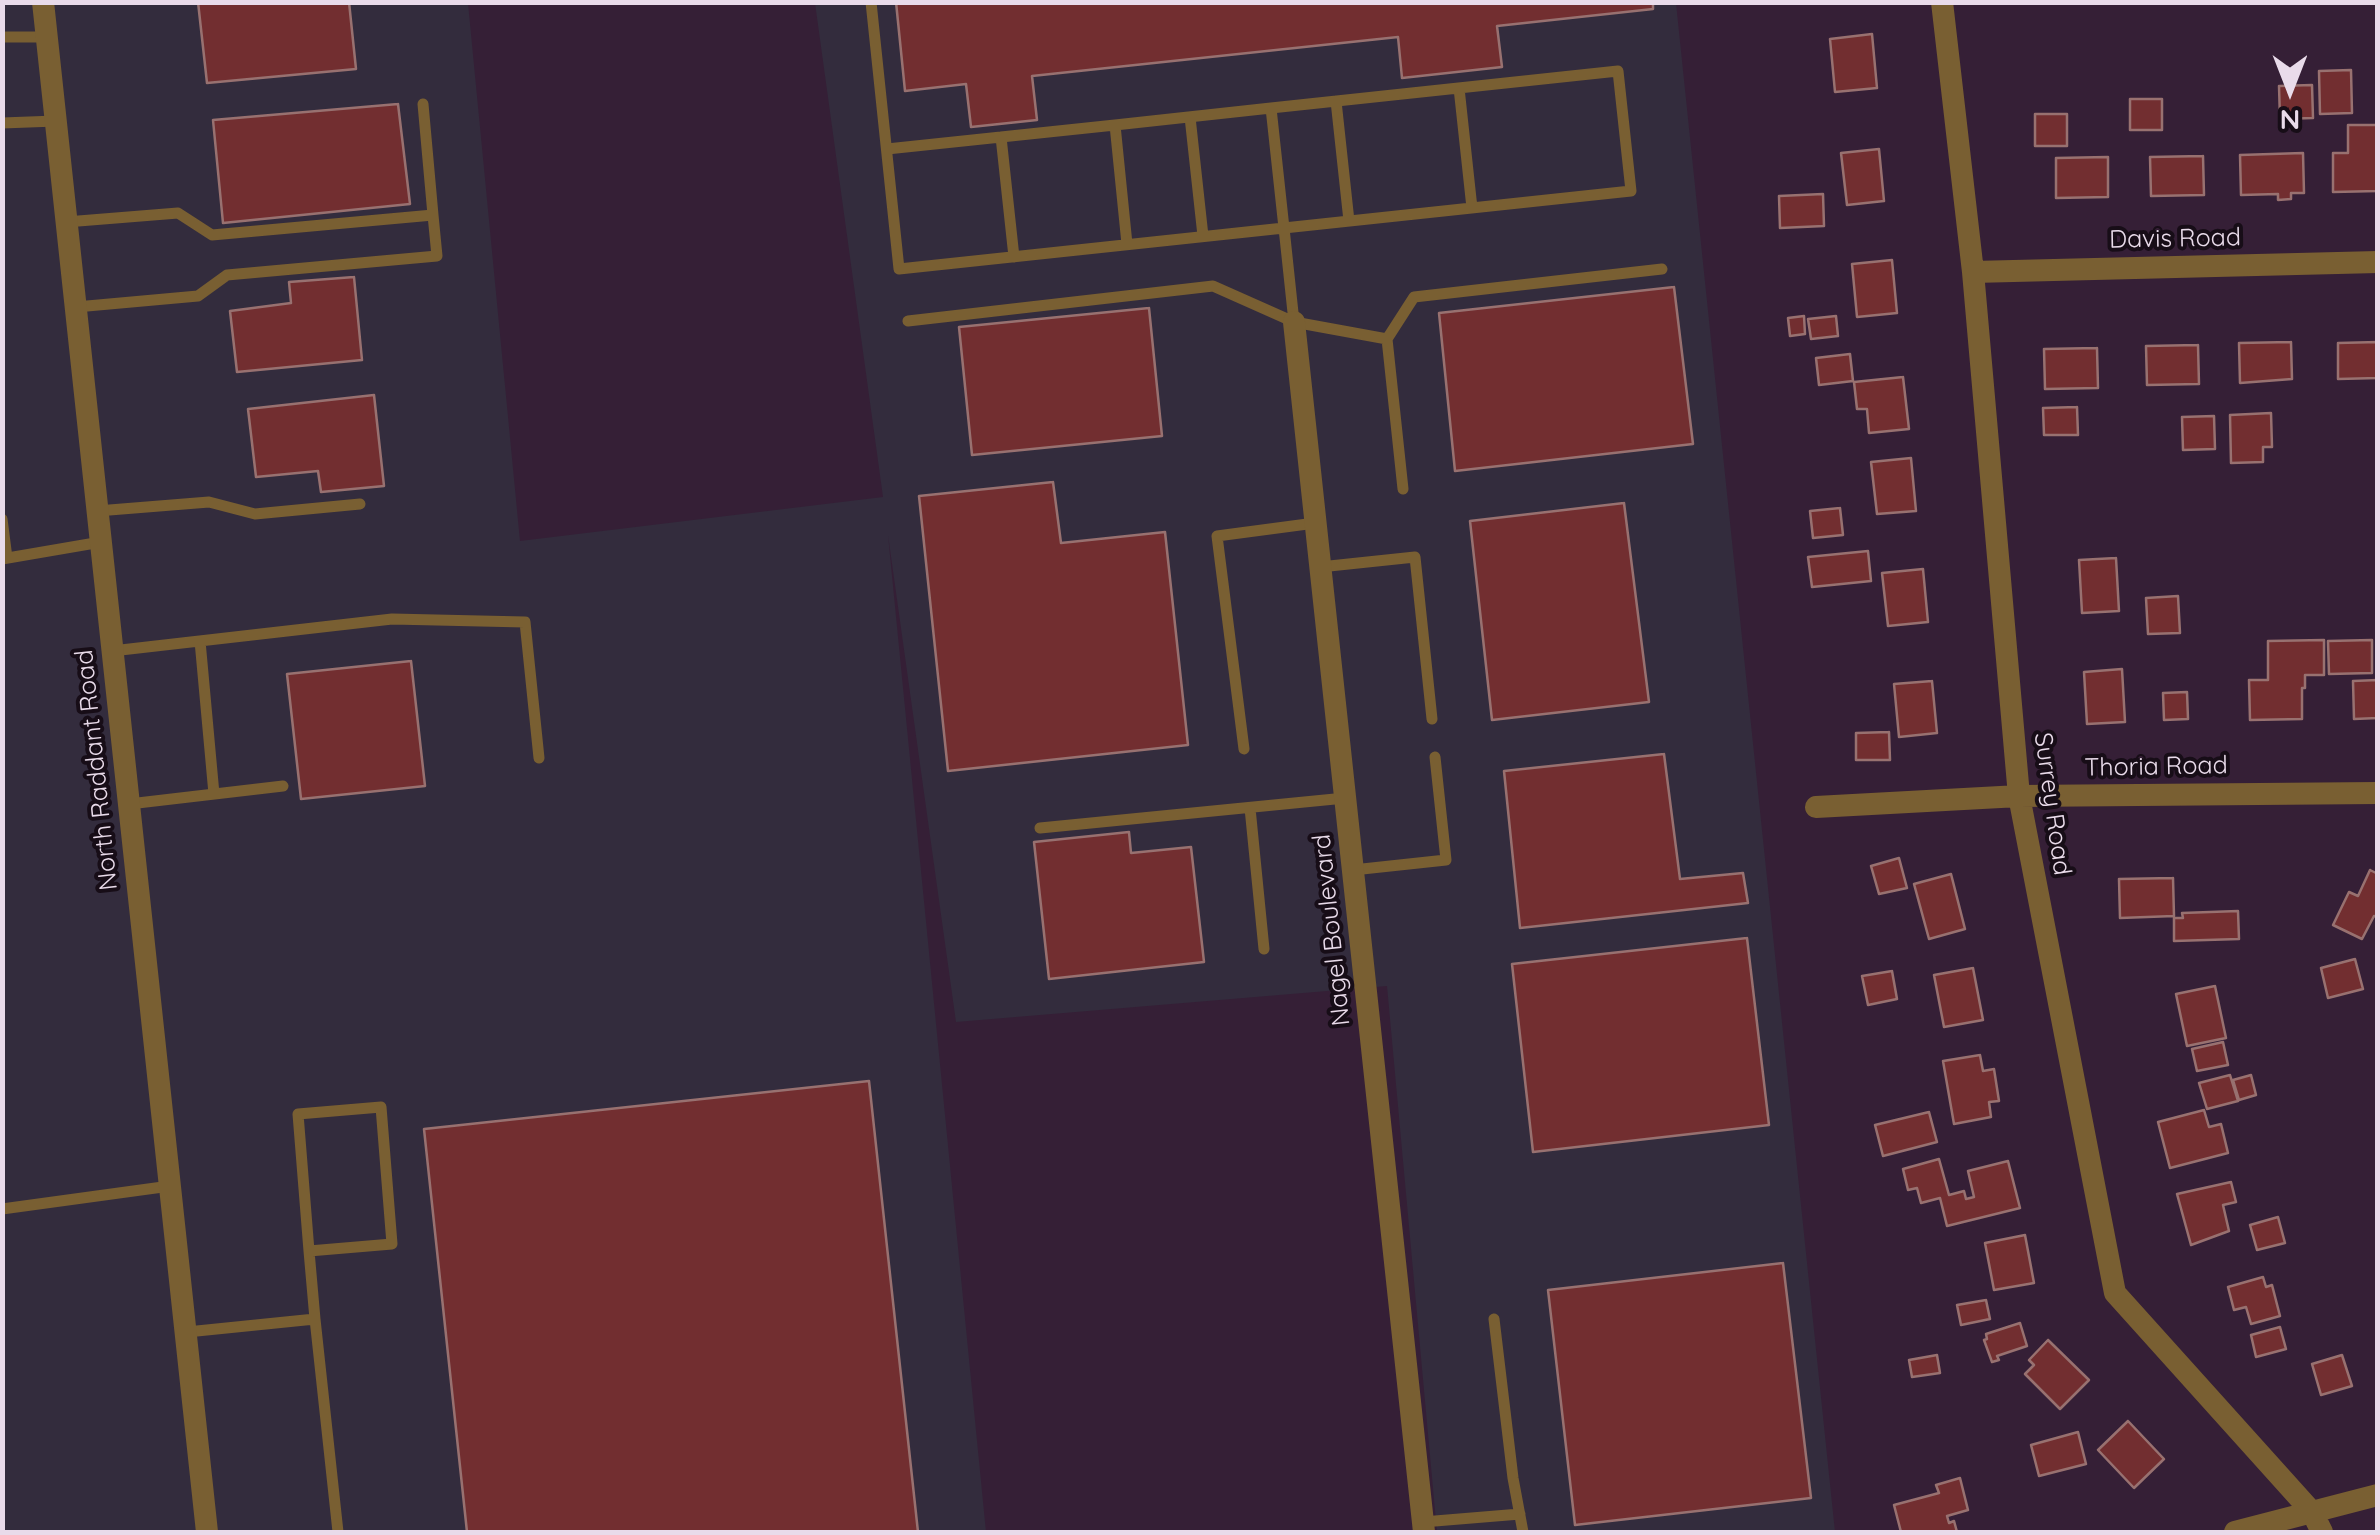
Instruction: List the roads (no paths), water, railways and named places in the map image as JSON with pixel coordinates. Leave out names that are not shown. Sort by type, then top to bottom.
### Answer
[{"type":"street","name":"North Raddant Road","points":[[43,2],[207,1532]]},
{"type":"street","name":"Surrey Road","points":[[1942,2],[1973,272],[2019,796],[2115,1293],[2317,1522]]},
{"type":"street","name":"Davis Road","points":[[1973,272],[2378,262]]},
{"type":"street","name":"Nagel Boulevard","points":[[1294,322],[1424,1527]]},
{"type":"street","name":"Thoria Road","points":[[1816,807],[2019,796],[2378,792]]},
{"type":"street","points":[[2235,1532],[2317,1522],[2378,1494]]},
{"type":"lane","points":[[871,2],[886,149],[899,269],[1631,191],[1618,71],[886,149]]},
{"type":"lane","points":[[2,37],[47,37]]},
{"type":"lane","points":[[1459,88],[1472,208]]},
{"type":"lane","points":[[1336,101],[1349,221]]},
{"type":"lane","points":[[76,307],[198,296],[227,275],[437,256],[423,104]]},
{"type":"lane","points":[[1271,108],[1294,322]]},
{"type":"lane","points":[[1190,117],[1203,236]]},
{"type":"lane","points":[[2,123],[56,121]]},
{"type":"lane","points":[[1114,125],[1127,244]]},
{"type":"lane","points":[[1001,137],[1014,256]]},
{"type":"lane","points":[[66,222],[178,213],[212,235],[433,215]]},
{"type":"lane","points":[[1403,489],[1387,340],[1414,297],[1662,269]]},
{"type":"lane","points":[[908,321],[1212,286],[1294,322],[1387,340]]},
{"type":"lane","points":[[98,511],[209,502],[254,514],[360,504]]},
{"type":"lane","points":[[2,519],[5,559],[101,542]]},
{"type":"lane","points":[[1244,749],[1217,536],[1315,523]]},
{"type":"lane","points":[[1320,567],[1415,558],[1432,719]]},
{"type":"lane","points":[[112,651],[392,619],[525,622],[539,758]]},
{"type":"lane","points":[[200,641],[214,794]]},
{"type":"lane","points":[[1353,870],[1446,860],[1435,757]]},
{"type":"lane","points":[[129,804],[282,786]]},
{"type":"lane","points":[[1040,828],[1345,798]]},
{"type":"lane","points":[[1250,808],[1264,949]]},
{"type":"lane","points":[[310,1251],[392,1244],[381,1107],[298,1114],[315,1319],[338,1532]]},
{"type":"lane","points":[[2,1209],[170,1186]]},
{"type":"lane","points":[[187,1332],[315,1319]]},
{"type":"lane","points":[[1494,1319],[1523,1532]]},
{"type":"lane","points":[[1424,1527],[1520,1514]]}]
